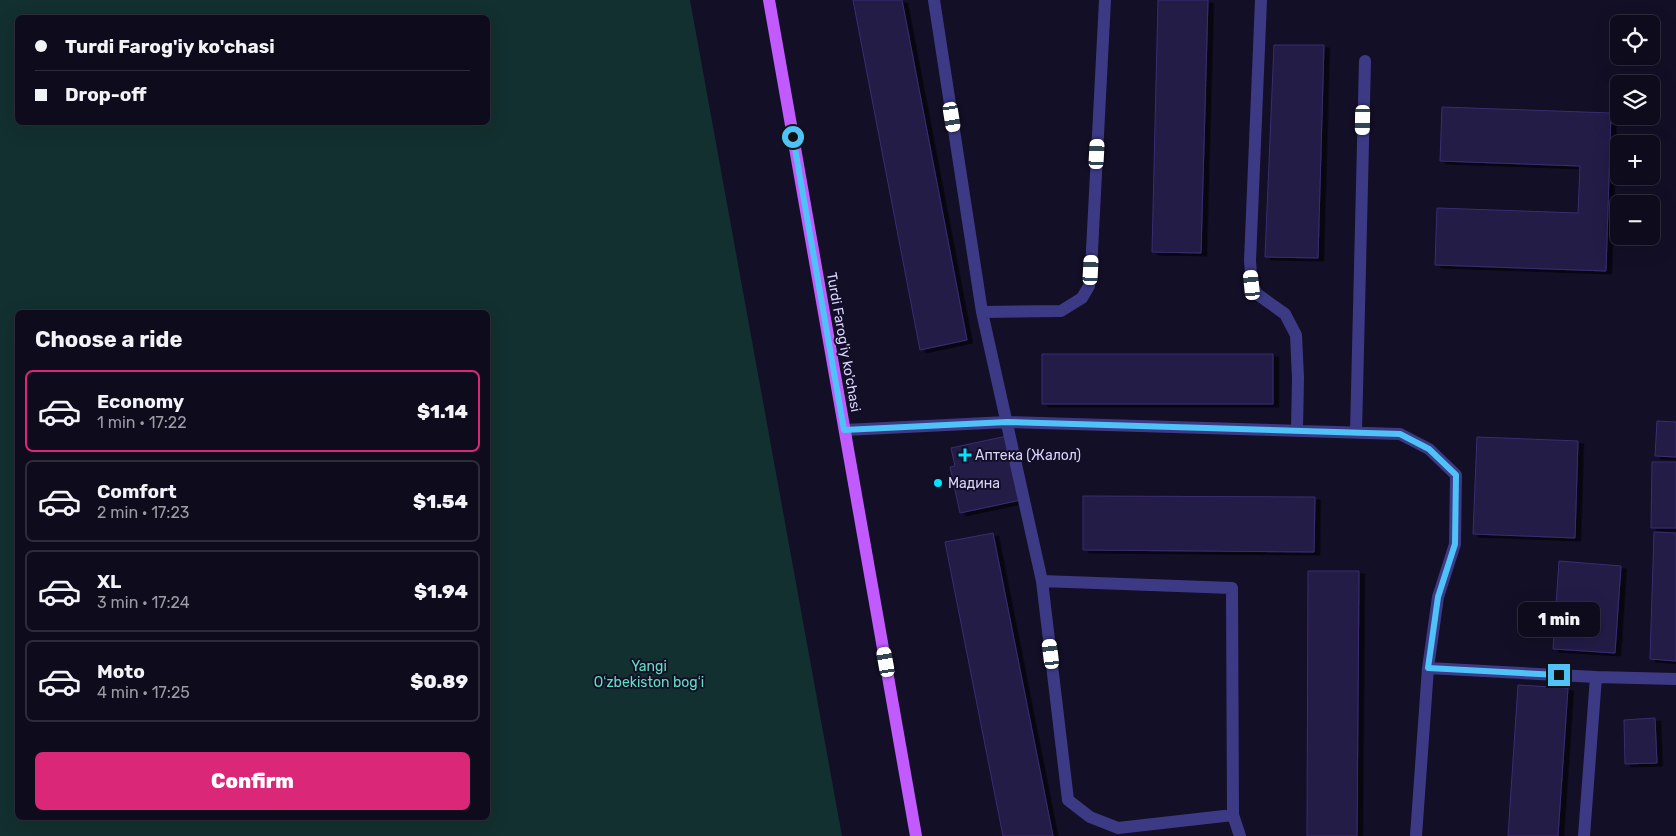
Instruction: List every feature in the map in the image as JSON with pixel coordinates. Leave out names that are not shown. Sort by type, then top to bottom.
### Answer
[{"type":"main road","name":"Turdi Farog'iy ko'chasi","points":[[769,0],[916,836]]},
{"type":"lane","points":[[934,0],[982,312],[1042,581],[1068,800],[1090,817],[1118,828],[1233,815]]},
{"type":"lane","points":[[982,312],[1061,311],[1082,298],[1089,286],[1105,0]]},
{"type":"lane","points":[[1261,0],[1250,261],[1252,285],[1257,294],[1285,314],[1296,335],[1298,378],[1297,430]]},
{"type":"lane","points":[[1356,432],[1364,61]]},
{"type":"lane","points":[[844,430],[1007,422],[1297,430],[1400,434],[1429,449],[1456,475],[1455,544],[1438,597],[1428,668],[1416,836]]},
{"type":"lane","points":[[1042,581],[1232,588],[1233,815],[1240,836]]},
{"type":"lane","points":[[1428,668],[1596,677],[1676,679]]},
{"type":"lane","points":[[1584,836],[1596,677]]},
{"type":"green space","name":"Yangi Oʻzbekiston bogʻi","points":[[0,0],[690,0],[842,836],[0,836]]},
{"type":"building","points":[[853,0],[902,0],[967,340],[920,350]]},
{"type":"building","points":[[1158,0],[1208,0],[1201,253],[1152,252]]},
{"type":"building","points":[[1274,45],[1324,45],[1318,258],[1265,257]]},
{"type":"building","points":[[1442,107],[1610,113],[1606,271],[1435,265],[1437,208],[1578,213],[1580,166],[1440,161]]},
{"type":"building","points":[[1042,354],[1273,354],[1273,404],[1042,404]]},
{"type":"building","points":[[1657,421],[1676,422],[1676,457],[1655,456]]},
{"type":"building","points":[[1007,436],[1021,500],[960,513],[950,467],[955,466],[951,448]]},
{"type":"building","points":[[1477,437],[1578,441],[1575,538],[1473,534]]},
{"type":"building","points":[[1652,462],[1676,462],[1676,528],[1651,528]]},
{"type":"building","points":[[1083,496],[1315,497],[1314,552],[1083,550]]},
{"type":"building","points":[[1654,532],[1676,533],[1676,661],[1650,659]]},
{"type":"building","points":[[993,533],[1053,836],[1003,836],[945,542]]},
{"type":"building","points":[[1559,561],[1621,566],[1615,653],[1553,649]]},
{"type":"building","points":[[1308,571],[1359,571],[1357,836],[1307,836]]},
{"type":"building","points":[[1518,685],[1568,688],[1558,836],[1508,836]]},
{"type":"building","points":[[1655,718],[1657,763],[1625,764],[1624,720]]},
{"type":"place","name":"Аптека (Жалол)","points":[[965,455]]},
{"type":"place","name":"Мадина","points":[[938,483]]},
{"type":"route","points":[[793,137],[844,430],[1007,422],[1400,434],[1429,449],[1456,475],[1455,544],[1438,597],[1428,668],[1559,675]]}]
